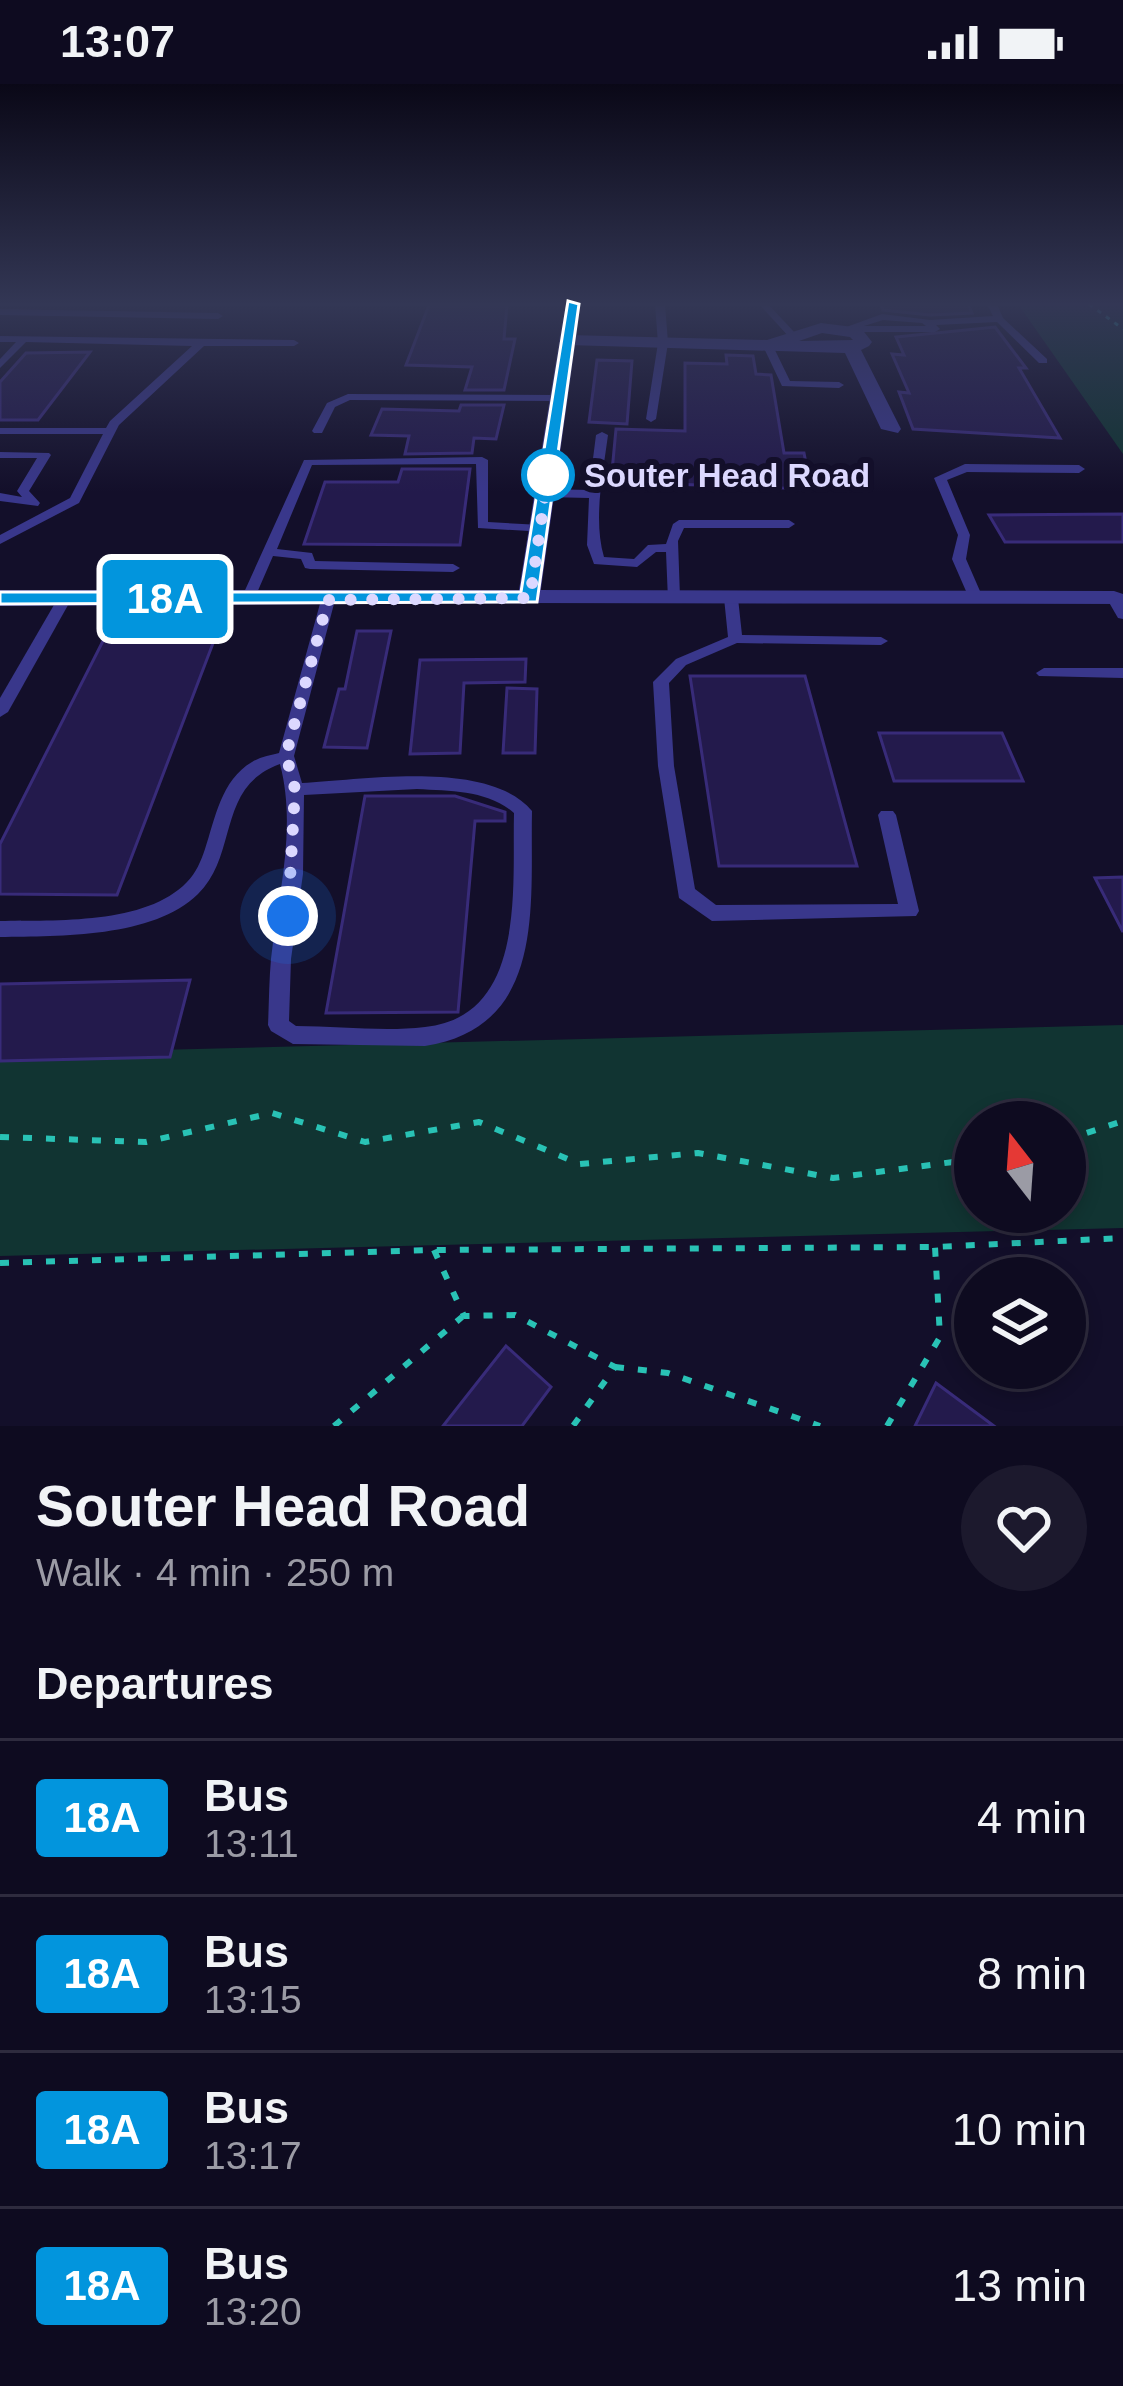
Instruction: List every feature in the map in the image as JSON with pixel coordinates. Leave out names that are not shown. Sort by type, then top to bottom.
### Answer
[{"type":"street","points":[[530,598],[562,367]]},
{"type":"street","points":[[862,367],[891,429]]},
{"type":"street","points":[[0,598],[976,598],[1119,607]]},
{"type":"lane","points":[[0,540],[57,513],[84,489],[109,431],[130,404],[174,367]]},
{"type":"lane","points":[[651,419],[659,367]]},
{"type":"lane","points":[[778,367],[786,384],[839,385]]},
{"type":"lane","points":[[318,431],[331,405],[348,397],[556,398]]},
{"type":"lane","points":[[0,431],[109,431]]},
{"type":"lane","points":[[602,435],[596,559],[637,563],[653,548],[671,548]]},
{"type":"lane","points":[[0,455],[45,454],[23,491],[34,503]]},
{"type":"lane","points":[[248,599],[308,462],[482,460],[482,525],[541,529]]},
{"type":"lane","points":[[976,598],[958,559],[964,535],[940,478],[965,468],[1079,469]]},
{"type":"lane","points":[[546,493],[596,494]]},
{"type":"lane","points":[[0,496],[57,513]]},
{"type":"lane","points":[[673,597],[671,548],[676,527],[685,522],[790,524]]},
{"type":"lane","points":[[269,552],[307,556],[310,566],[453,568]]},
{"type":"lane","points":[[0,712],[65,598]]},
{"type":"lane","points":[[731,598],[735,639]]},
{"type":"lane","points":[[295,789],[478,786],[514,798],[523,811],[515,963],[497,1001],[472,1021],[441,1034],[293,1035],[278,1025],[281,959],[294,874],[295,789],[286,755],[328,600]]},
{"type":"lane","points":[[881,641],[735,639],[681,662],[662,682],[666,766],[686,893],[712,913],[909,911],[887,815]]},
{"type":"lane","points":[[1043,673],[1123,674]]},
{"type":"lane","points":[[0,929],[140,915],[178,900],[201,879],[240,775],[255,762],[286,755]]},
{"type":"path","points":[[0,1138],[146,1142],[272,1113],[365,1142],[478,1122],[580,1164],[698,1154],[833,1178],[954,1162]]},
{"type":"path","points":[[1086,1133],[1123,1121]]},
{"type":"path","points":[[0,1263],[434,1250],[935,1247],[1123,1238]]},
{"type":"path","points":[[886,1426],[940,1337],[935,1247]]},
{"type":"path","points":[[434,1250],[464,1316]]},
{"type":"path","points":[[334,1426],[464,1316],[515,1315],[615,1366],[668,1373],[820,1426]]},
{"type":"path","points":[[573,1426],[615,1366]]},
{"type":"green space","points":[[1062,367],[1123,367],[1123,454]]},
{"type":"green space","points":[[1123,1025],[1123,1228],[1086,1229],[1086,1101],[954,1101],[954,1232],[0,1256],[0,1054]]},
{"type":"building","points":[[14,367],[79,367],[38,420],[0,420],[0,382]]},
{"type":"building","points":[[460,367],[509,367],[504,390],[465,390],[472,367]]},
{"type":"building","points":[[596,367],[632,367],[627,424],[589,422]]},
{"type":"building","points":[[685,367],[755,367],[756,374],[771,375],[784,453],[804,453],[811,489],[611,482],[616,429],[685,431]]},
{"type":"building","points":[[898,367],[1025,367],[1019,368],[1060,438],[913,429],[899,392],[909,393]]},
{"type":"building","points":[[461,405],[504,405],[496,439],[474,438],[472,453],[405,454],[409,436],[371,435],[382,409],[459,411]]},
{"type":"building","points":[[402,469],[470,469],[460,545],[304,544],[325,482],[398,482]]},
{"type":"building","points":[[1123,514],[1123,542],[1005,542],[989,515]]},
{"type":"building","points":[[357,631],[391,631],[367,748],[324,747],[339,689],[345,689]]},
{"type":"building","points":[[105,637],[215,638],[117,895],[0,894],[0,844]]},
{"type":"building","points":[[526,659],[525,682],[464,683],[460,753],[410,754],[420,660]]},
{"type":"building","points":[[690,676],[805,676],[857,866],[719,866]]},
{"type":"building","points":[[507,688],[537,689],[535,753],[503,753]]},
{"type":"building","points":[[879,733],[1002,733],[1023,781],[894,781]]},
{"type":"building","points":[[365,796],[455,796],[505,812],[505,821],[475,821],[458,1012],[326,1013]]},
{"type":"building","points":[[1123,877],[1123,932],[1095,878]]},
{"type":"building","points":[[190,980],[170,1057],[0,1061],[0,984]]},
{"type":"building","points":[[506,1346],[551,1387],[522,1426],[443,1426]]},
{"type":"building","points":[[936,1383],[994,1426],[915,1426]]},
{"type":"bus line","name":"18A","points":[[0,598],[530,598],[562,367]]},
{"type":"place","name":"Souter Head Road","points":[[548,475]]},
{"type":"route","points":[[288,916],[294,874],[295,789],[286,755],[328,600],[530,598],[548,475]]}]
